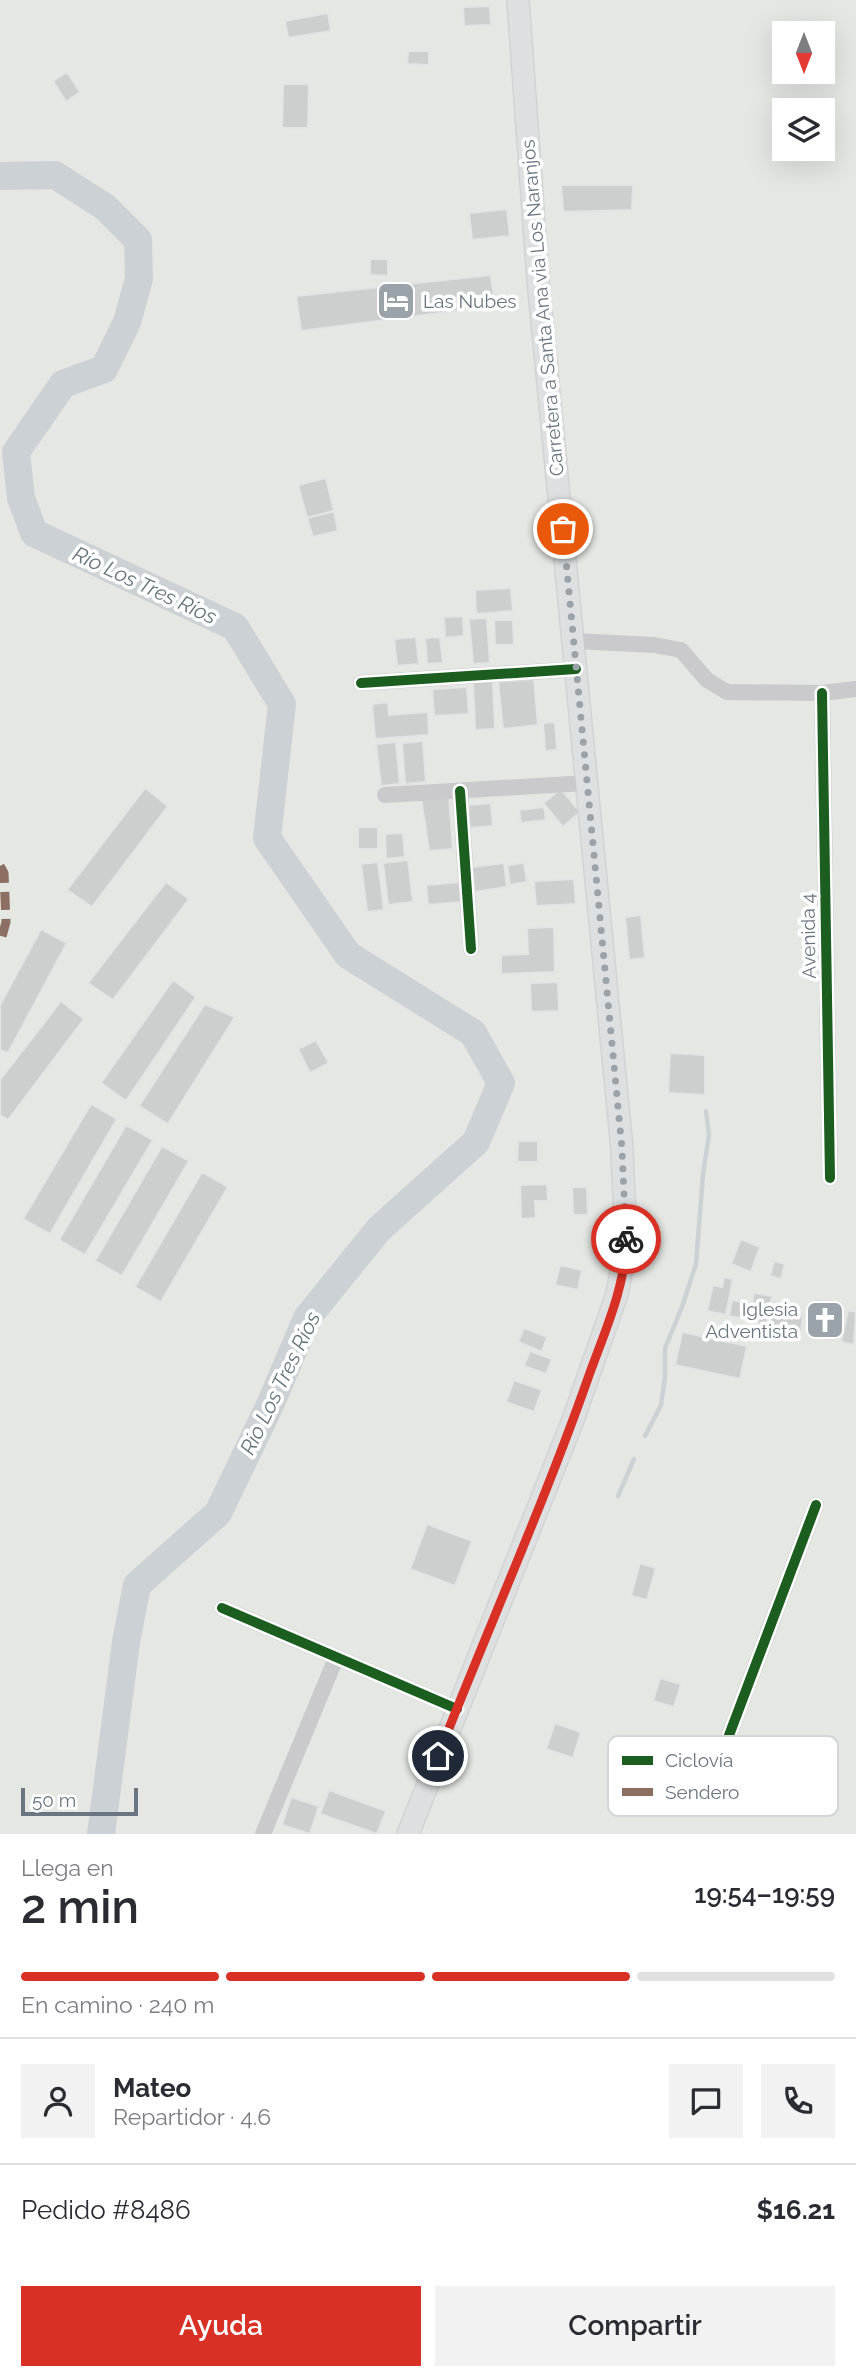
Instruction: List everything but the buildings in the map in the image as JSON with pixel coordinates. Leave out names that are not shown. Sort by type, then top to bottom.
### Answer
[{"type":"main road","name":"Carretera a Santa Ana via Los Naranjos","points":[[408,1834],[573,1420],[623,1270],[626,1213],[622,1149],[538,280],[518,0]]},
{"type":"street","points":[[574,641],[654,645],[681,650],[707,680],[727,692],[822,693],[856,690]]},
{"type":"street","points":[[361,683],[576,669]]},
{"type":"street","name":"Avenida 4","points":[[822,693],[830,1178]]},
{"type":"street","points":[[385,795],[587,783]]},
{"type":"street","points":[[460,790],[471,949]]},
{"type":"street","points":[[729,1736],[816,1505]]},
{"type":"street","points":[[222,1608],[457,1709]]},
{"type":"street","points":[[263,1834],[336,1658]]},
{"type":"shaded area","points":[[0,0],[856,0],[856,1834],[0,1834]]},
{"type":"waterway","name":"Río Los Tres Ríos","points":[[0,176],[55,175],[105,207],[138,240],[139,279],[127,322],[104,369],[63,384],[16,452],[21,498],[34,533],[235,627],[282,704],[267,838],[348,955],[473,1033],[501,1083],[476,1142],[379,1229],[307,1318],[270,1405],[218,1513],[137,1585],[126,1642],[101,1834]]},
{"type":"waterway","points":[[645,1436],[661,1405],[665,1348],[696,1264],[709,1135],[706,1111]]},
{"type":"waterway","points":[[618,1496],[634,1459]]},
{"type":"marked path","points":[[0,866],[4,873],[6,922],[0,944]]},
{"type":"cycle path","points":[[361,683],[576,669]]},
{"type":"cycle path","points":[[822,693],[830,1178]]},
{"type":"cycle path","points":[[460,791],[471,949]]},
{"type":"cycle path","points":[[729,1736],[816,1505]]},
{"type":"cycle path","points":[[222,1608],[457,1709]]},
{"type":"way so far","points":[[563,529],[622,1149],[626,1239]]},
{"type":"place","name":"Las Nubes","points":[[396,301]]},
{"type":"place","name":"Iglesia Adventista","points":[[825,1320]]},
{"type":"route","points":[[438,1756],[573,1420],[617,1294],[626,1239]]}]
